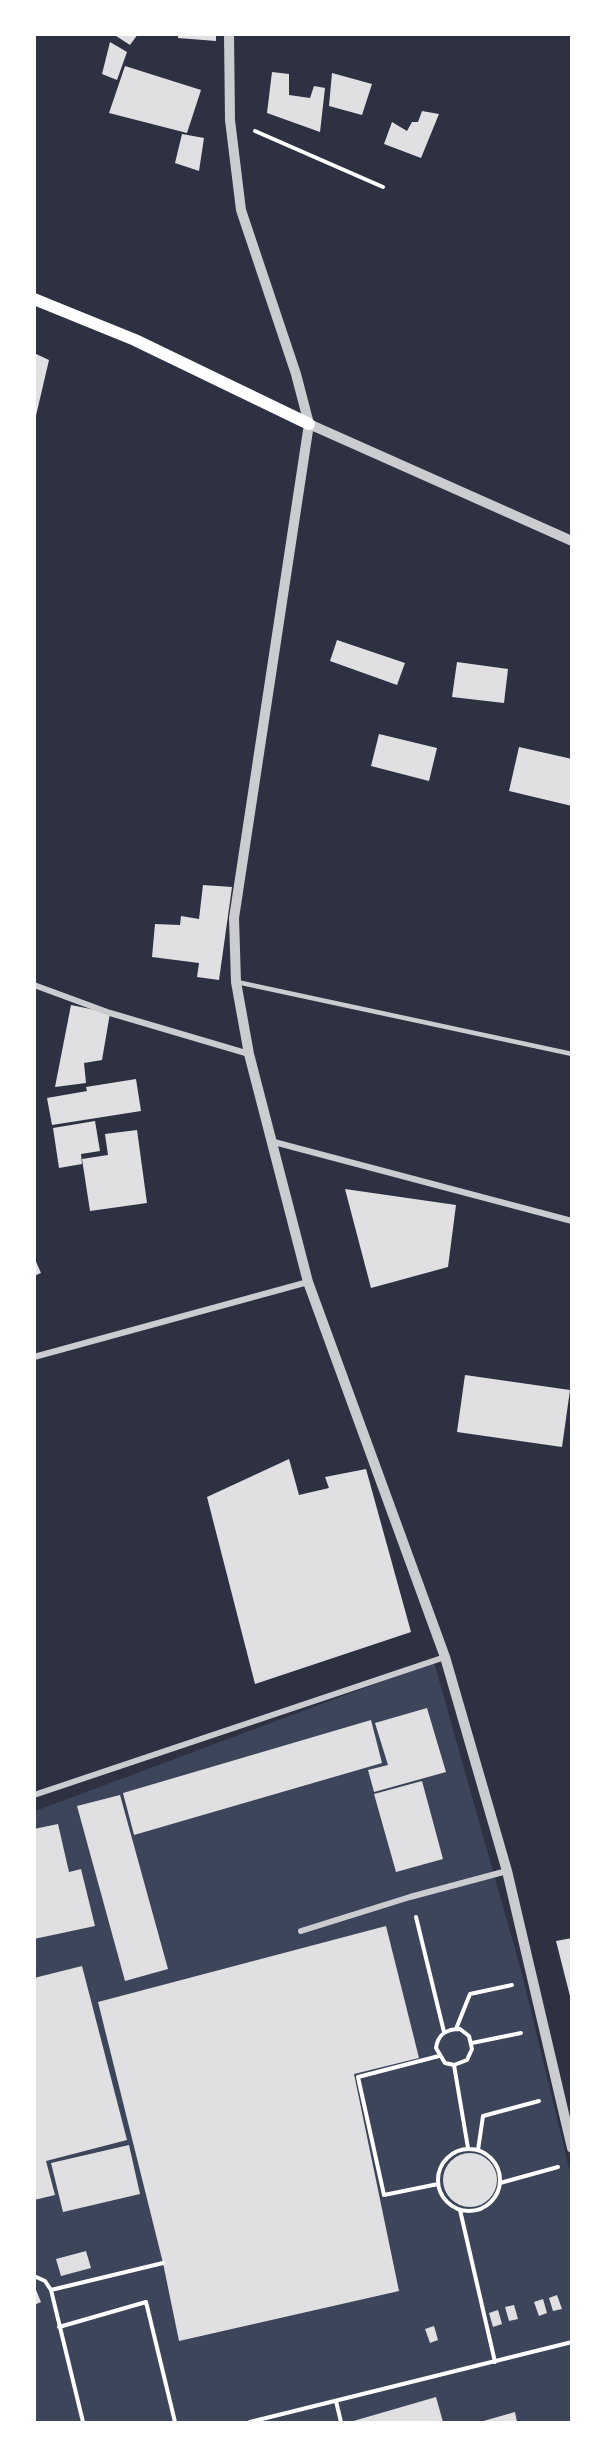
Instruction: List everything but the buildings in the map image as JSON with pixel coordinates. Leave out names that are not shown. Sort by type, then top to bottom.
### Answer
[{"type":"main road","points":[[34,299],[135,340],[309,424]]},
{"type":"street","points":[[229,34],[230,120],[241,210],[296,374],[309,424],[234,918],[236,982],[249,1054],[274,1142],[308,1282],[445,1658],[507,1871],[572,2148]]},
{"type":"street","points":[[309,424],[572,541]]},
{"type":"street","points":[[34,985],[110,1013],[249,1054]]},
{"type":"street","points":[[274,1142],[572,1221]]},
{"type":"street","points":[[34,1357],[308,1282]]},
{"type":"street","points":[[34,1795],[445,1658]]},
{"type":"street","points":[[301,1931],[410,1897],[507,1871]]},
{"type":"lane","points":[[236,982],[572,1054]]},
{"type":"path","points":[[230,120],[383,187]]},
{"type":"path","points":[[416,1917],[444,2032]]},
{"type":"path","points":[[456,2029],[470,1994],[532,1980]]},
{"type":"path","points":[[472,2043],[543,2028]]},
{"type":"path","points":[[456,2029],[467,2033],[472,2043],[471,2054],[467,2060],[454,2065],[445,2063],[439,2056],[436,2048],[437,2042],[444,2032],[456,2029]]},
{"type":"path","points":[[438,2184],[384,2195],[358,2077],[439,2056]]},
{"type":"path","points":[[454,2065],[468,2148]]},
{"type":"path","points":[[478,2150],[483,2116],[539,2101]]},
{"type":"path","points":[[468,2148],[478,2150],[493,2161],[498,2169],[500,2183],[494,2198],[479,2210],[460,2210],[451,2206],[444,2199],[438,2184],[439,2171],[443,2162],[450,2155],[468,2148]]},
{"type":"path","points":[[500,2183],[558,2167]]},
{"type":"path","points":[[460,2210],[495,2362]]},
{"type":"path","points":[[51,2290],[163,2263]]},
{"type":"path","points":[[34,2276],[45,2281],[51,2290],[82,2422]]},
{"type":"path","points":[[59,2327],[146,2302],[175,2422]]},
{"type":"path","points":[[250,2422],[572,2342]]},
{"type":"path","points":[[336,2401],[341,2422]]},
{"type":"shaded area","points":[[434,1662],[522,1974],[571,2176],[571,2422],[35,2422],[35,1811]]}]
